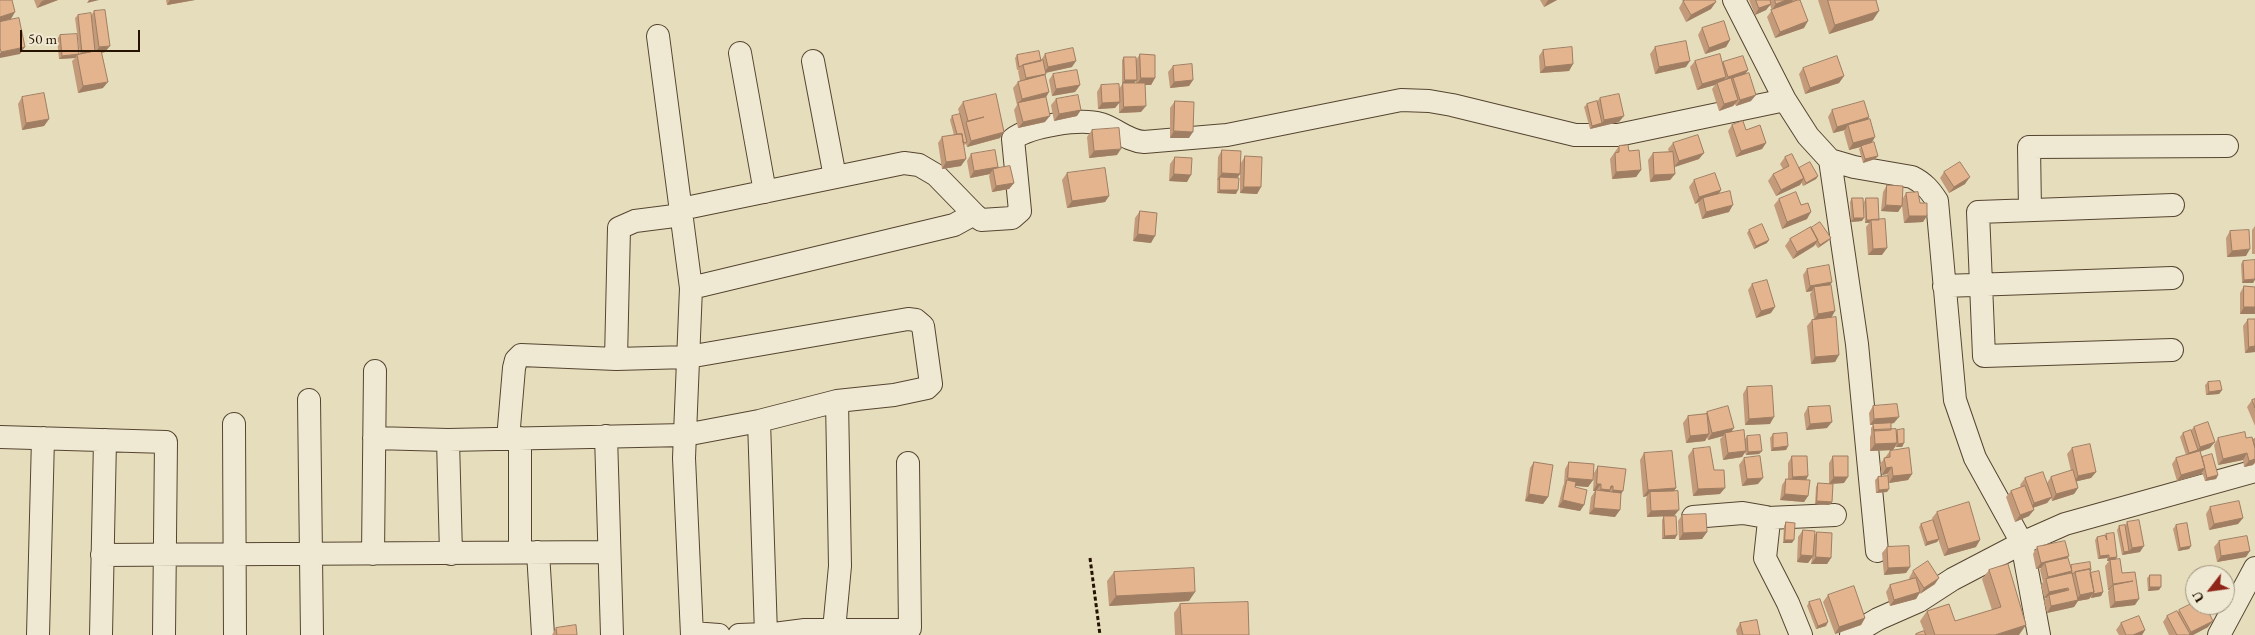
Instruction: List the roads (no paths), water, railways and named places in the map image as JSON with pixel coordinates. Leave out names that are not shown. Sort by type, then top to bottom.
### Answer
[{"type":"street","points":[[1734,0],[1785,100],[1808,136],[1830,160],[1868,170],[1912,177],[1930,190],[1937,201],[1955,400],[1975,458],[2022,543],[2039,635]]},
{"type":"street","points":[[658,36],[692,288],[684,458],[692,634],[720,635]]},
{"type":"street","points":[[740,53],[764,192]]},
{"type":"street","points":[[813,61],[835,177]]},
{"type":"street","points":[[616,359],[619,228],[635,221],[904,163],[919,164],[936,175],[980,220],[1012,218],[1020,211],[1013,139],[1048,125],[1089,122],[1100,124],[1135,141],[1144,142],[1227,135],[1401,100],[1429,100],[1575,135],[1618,135],[1785,100]]},
{"type":"street","points":[[2030,210],[2029,147],[2227,146]]},
{"type":"street","points":[[1830,160],[1857,344],[1877,551]]},
{"type":"street","points":[[2172,350],[1984,356],[1978,212],[2173,205]]},
{"type":"street","points":[[692,288],[954,226],[974,214]]},
{"type":"street","points":[[1944,286],[2172,278]]},
{"type":"street","points":[[374,438],[448,440],[514,438],[606,436],[685,435],[759,420],[837,401],[894,395],[927,388],[931,384],[931,373],[923,326],[916,320],[908,319],[688,357],[616,359],[522,355],[516,360],[514,368],[514,438],[543,635]]},
{"type":"street","points":[[373,554],[375,371]]},
{"type":"street","points":[[310,400],[312,635]]},
{"type":"street","points":[[834,633],[840,566],[837,401]]},
{"type":"street","points":[[759,420],[766,635]]},
{"type":"street","points":[[234,424],[235,635]]},
{"type":"street","points":[[606,436],[612,635]]},
{"type":"street","points":[[0,437],[166,442],[164,635]]},
{"type":"street","points":[[38,635],[43,438]]},
{"type":"street","points":[[100,635],[105,440]]},
{"type":"street","points":[[448,440],[451,554]]},
{"type":"street","points":[[739,635],[893,633],[906,630],[910,625],[908,463]]},
{"type":"street","points":[[1851,635],[1878,619],[1919,601],[1953,579],[2022,543],[2065,524],[2255,471]]},
{"type":"street","points":[[1693,517],[1743,513],[1761,514],[1768,518],[1835,515]]},
{"type":"street","points":[[1768,518],[1765,558],[1788,603],[1801,635]]},
{"type":"street","points":[[102,555],[608,552]]},
{"type":"street","points":[[2223,634],[2255,568]]}]
